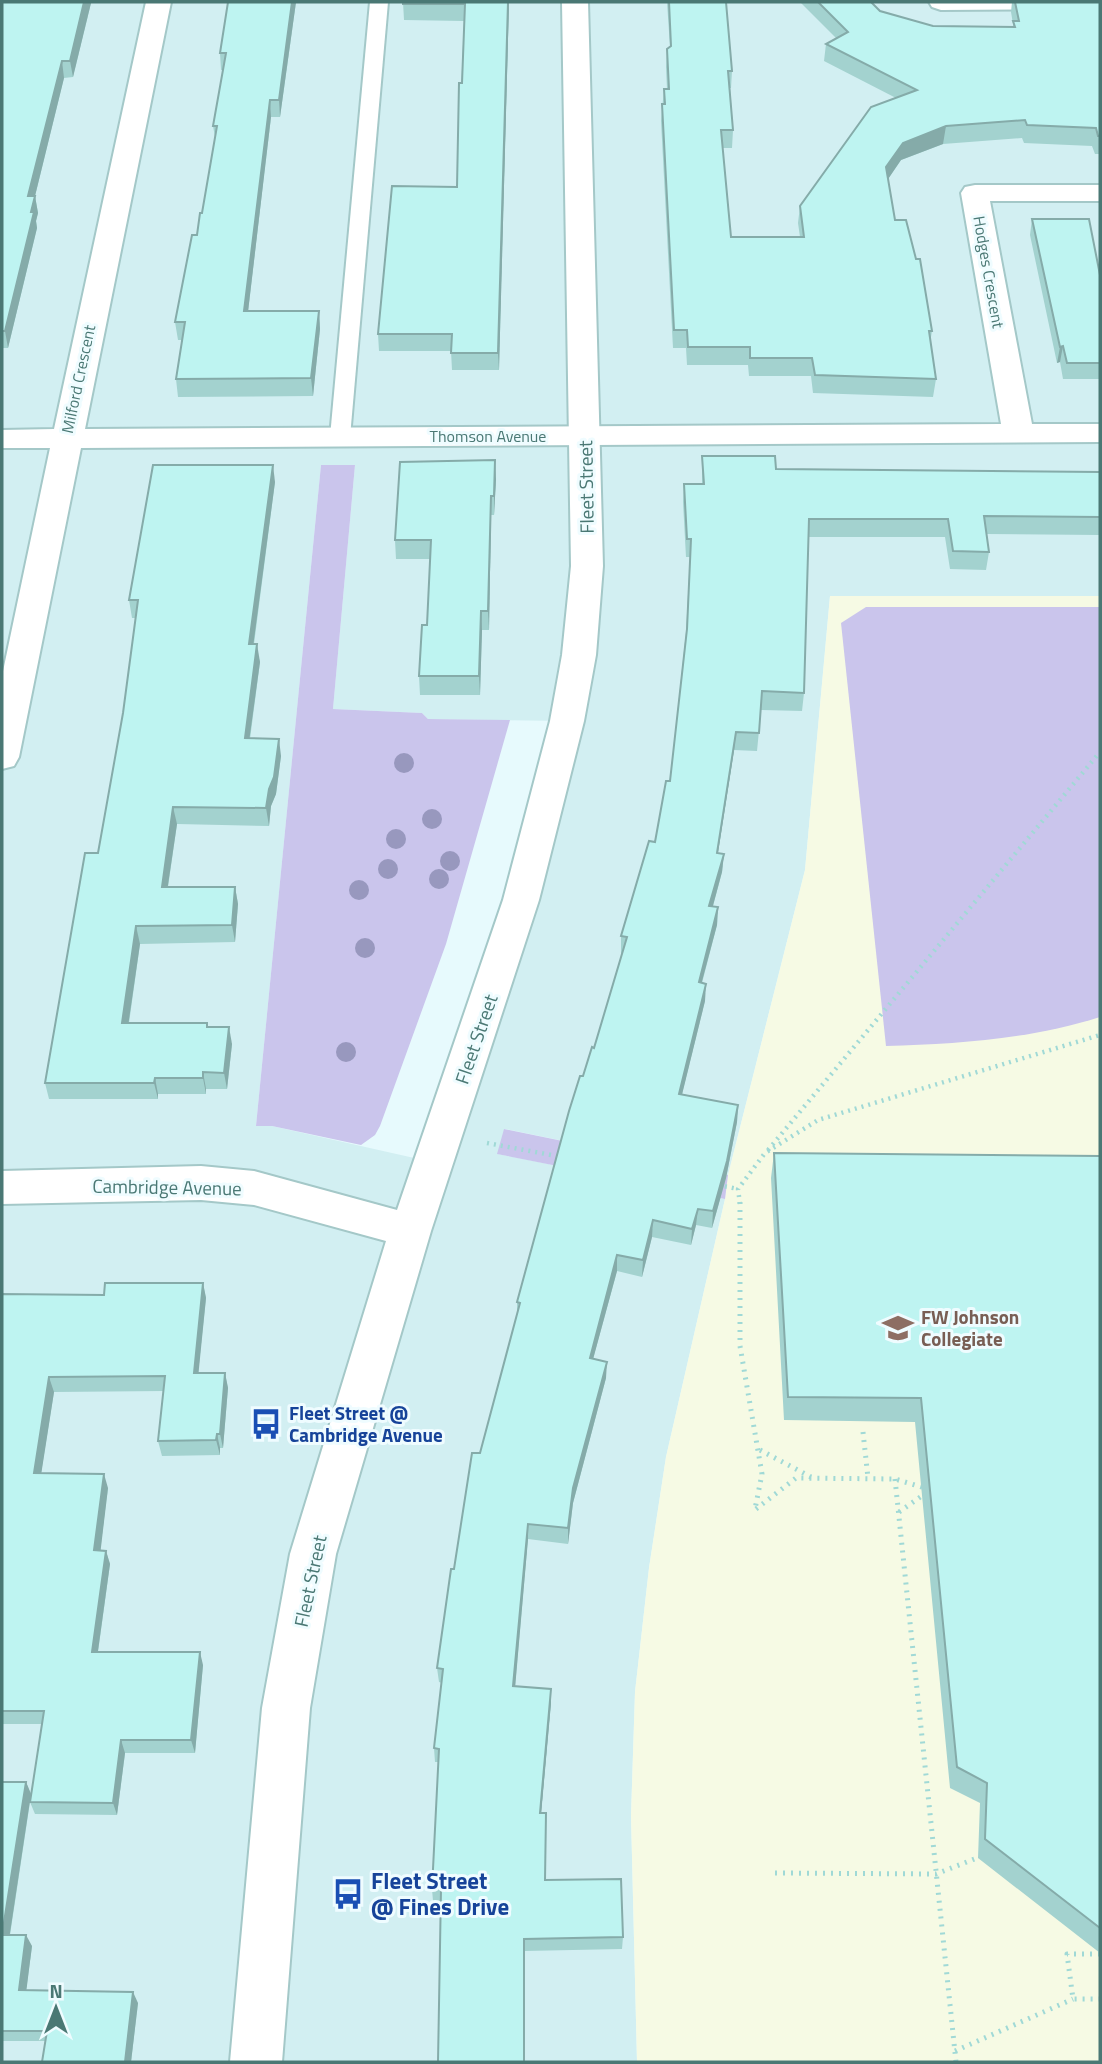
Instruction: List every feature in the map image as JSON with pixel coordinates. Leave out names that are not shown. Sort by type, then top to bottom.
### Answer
[{"type":"street","name":"Milford Crescent","points":[[2,757],[65,439],[158,2]]},
{"type":"street","name":"Fleet Street","points":[[256,2062],[286,1708],[313,1554],[410,1231],[521,900],[564,736],[579,655],[587,566],[575,2]]},
{"type":"street","points":[[941,2],[1100,2]]},
{"type":"street","name":"Hodges Crescent","points":[[1018,433],[975,193],[1100,193]]},
{"type":"street","name":"Thomson Avenue","points":[[2,439],[1100,433]]},
{"type":"street","name":"Cambridge Avenue","points":[[2,1187],[201,1184],[254,1188],[410,1231]]},
{"type":"lane","points":[[340,437],[379,2]]},
{"type":"path","points":[[898,1512],[930,1490],[895,1479],[796,1478],[755,1509],[762,1475],[740,1346],[741,1215],[738,1189],[765,1153],[1100,752]]},
{"type":"path","points":[[765,1153],[818,1120],[1100,1035]]},
{"type":"path","points":[[487,1143],[576,1160]]},
{"type":"path","points":[[711,1184],[738,1189]]},
{"type":"path","points":[[863,1432],[868,1478]]},
{"type":"path","points":[[759,1449],[811,1478]]},
{"type":"path","points":[[895,1479],[956,2062]]},
{"type":"path","points":[[775,1873],[936,1874],[985,1855]]},
{"type":"path","points":[[1073,1999],[1067,1954],[1100,1954]]},
{"type":"path","points":[[955,2051],[1073,1999],[1100,1999]]},
{"type":"shaded area","points":[[2,2],[1100,2],[1100,596],[830,596],[805,870],[728,1175],[505,1129],[498,1154],[725,1199],[666,1457],[649,1568],[635,1692],[631,1816],[637,2062],[2,2062]],"holes":[[[321,465],[355,465],[333,709],[422,713],[428,719],[566,721],[432,1162],[272,1126],[256,1126]]]},
{"type":"shaded area","points":[[321,465],[355,465],[333,709],[422,713],[428,719],[510,720],[446,944],[380,1126],[375,1135],[361,1145],[272,1126],[256,1126]]},
{"type":"shaded area","name":"FW Johnson Collegiate","points":[[830,596],[1100,596],[1100,2062],[637,2062],[631,1816],[635,1692],[649,1568],[666,1457],[725,1199],[728,1175],[805,870]]},
{"type":"shaded area","points":[[866,607],[1100,607],[1100,1017],[1048,1031],[994,1039],[886,1046],[841,623]]},
{"type":"shaded area","points":[[504,1129],[728,1175],[725,1199],[497,1154]]},
{"type":"building","points":[[2,2],[84,2],[70,61],[62,61],[28,196],[35,196],[31,212],[34,212],[5,331],[2,331]]},
{"type":"building","points":[[228,2],[292,2],[279,100],[270,100],[244,311],[319,311],[311,378],[176,379],[185,322],[175,322],[192,235],[197,235],[202,213],[217,126],[213,126],[226,53],[220,53]]},
{"type":"building","points":[[403,2],[508,2],[498,353],[451,353],[452,334],[378,334],[392,186],[457,187],[459,83],[462,83],[465,4]]},
{"type":"building","points":[[669,2],[726,2],[732,71],[728,71],[733,130],[721,130],[731,237],[804,237],[800,206],[871,107],[917,90],[826,44],[848,32],[818,2],[871,2],[880,11],[933,26],[1015,27],[1013,21],[1019,21],[1015,2],[1100,2],[1100,136],[1096,128],[1027,125],[1025,120],[946,126],[903,143],[886,167],[895,220],[906,220],[916,259],[920,259],[932,331],[929,331],[936,379],[815,375],[812,358],[750,358],[750,347],[688,347],[687,330],[674,330],[662,104],[665,104],[664,89],[669,89]]},
{"type":"building","points":[[1032,219],[1089,219],[1100,275],[1100,363],[1067,363],[1063,346],[1060,347]]},
{"type":"building","points":[[702,456],[775,456],[776,469],[1100,472],[1100,517],[984,516],[989,552],[953,551],[948,519],[809,519],[804,693],[762,691],[759,733],[736,732],[717,853],[724,854],[709,906],[718,907],[699,982],[706,984],[679,1094],[738,1105],[727,1161],[713,1211],[698,1209],[692,1229],[653,1220],[643,1260],[617,1255],[590,1358],[607,1362],[573,1488],[568,1528],[528,1524],[513,1686],[551,1689],[540,1813],[546,1813],[545,1880],[621,1879],[623,1937],[524,1939],[524,2062],[438,2062],[441,1889],[432,1889],[439,1749],[434,1748],[443,1669],[437,1668],[451,1569],[454,1569],[472,1453],[480,1453],[520,1303],[517,1302],[569,1111],[580,1076],[583,1076],[592,1047],[594,1048],[627,937],[621,936],[649,841],[655,842],[666,781],[670,781],[687,629],[691,539],[687,539],[684,484],[704,484]]},
{"type":"building","points":[[495,460],[494,496],[491,496],[488,611],[481,611],[479,676],[419,676],[422,625],[427,625],[431,540],[395,540],[400,462]]},
{"type":"building","points":[[153,465],[273,465],[249,644],[257,644],[245,738],[279,739],[274,777],[266,808],[173,807],[162,887],[235,887],[232,925],[136,926],[122,1023],[207,1023],[207,1027],[229,1027],[224,1073],[203,1072],[203,1078],[155,1078],[154,1083],[45,1083],[85,853],[98,853],[123,713],[138,600],[129,600]]},
{"type":"building","points":[[774,1153],[1100,1156],[1100,1928],[985,1839],[987,1783],[957,1767],[921,1398],[788,1397]]},
{"type":"building","points":[[105,1283],[203,1283],[194,1373],[225,1373],[220,1434],[217,1434],[216,1440],[158,1441],[165,1376],[49,1377],[34,1473],[104,1474],[94,1550],[106,1551],[92,1652],[200,1652],[191,1740],[121,1740],[113,1803],[30,1802],[44,1711],[2,1711],[2,1294],[104,1295]]},
{"type":"building","points":[[2,1782],[26,1782],[2,1935]]},
{"type":"building","points":[[2,1935],[26,1935],[19,1990],[133,1992],[125,2062],[42,2062],[47,2031],[2,2031]]},
{"type":"place","name":"FW Johnson Collegiate","points":[[898,1328]]},
{"type":"place","name":"Fleet Street @ Cambridge Avenue","points":[[266,1424]]},
{"type":"place","name":"Fleet Street @ Fines Drive","points":[[348,1894]]}]
